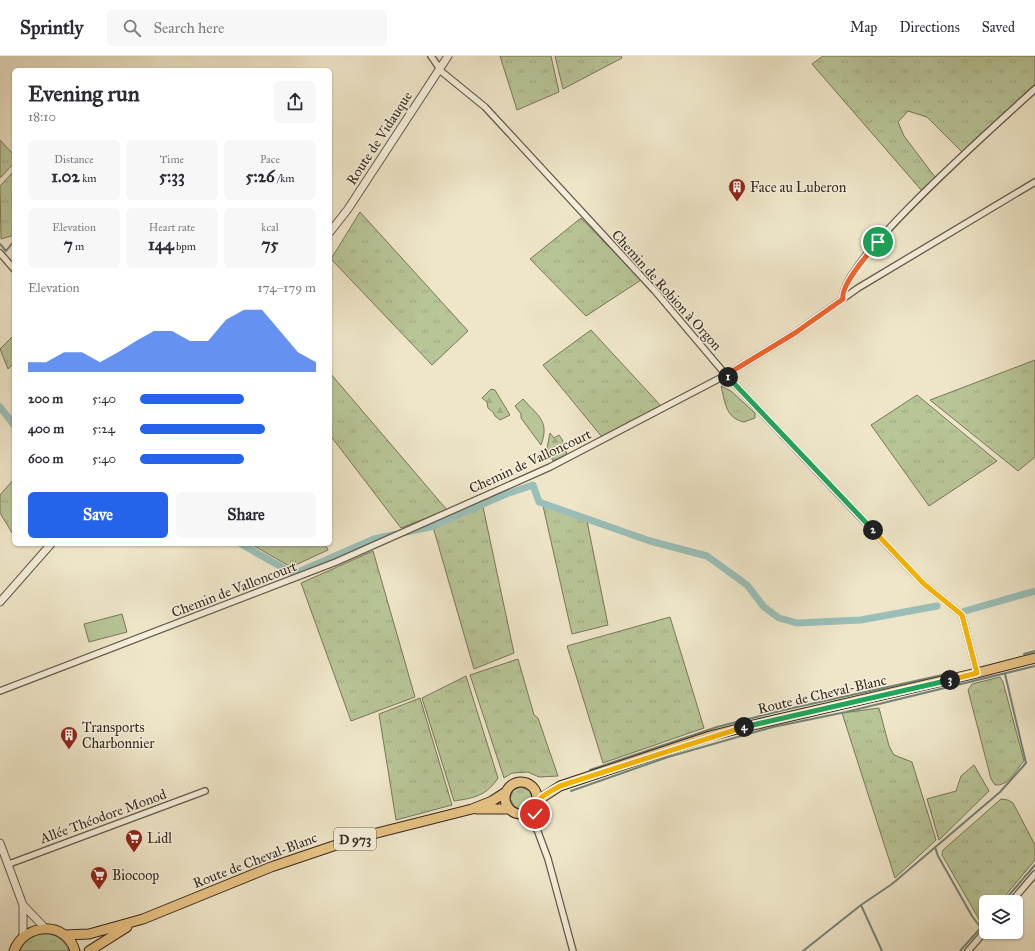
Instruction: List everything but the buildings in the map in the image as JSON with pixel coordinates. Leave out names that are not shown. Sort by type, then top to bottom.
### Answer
[{"type":"main road","name":"Route de Cheval-Blanc","points":[[535,804],[560,786],[710,736],[1035,658]]},
{"type":"main road","points":[[518,782],[526,782],[532,786],[536,793],[535,804],[528,812],[520,814],[509,809],[505,801],[506,792],[510,785],[518,782]]},
{"type":"main road","name":"Route de Cheval-Blanc","points":[[532,786],[560,786]]},
{"type":"main road","name":"Route de Cheval-Blanc","points":[[143,919],[298,857],[357,838],[472,809],[492,801],[506,792]]},
{"type":"main road","name":"Route de Cheval-Blanc","points":[[472,809],[509,809]]},
{"type":"main road","name":"D 973","points":[[65,935],[89,934],[143,919]]},
{"type":"main road","name":"D 973","points":[[89,951],[143,919]]},
{"type":"main road","points":[[14,951],[23,936],[30,932],[45,928],[59,931],[65,935],[75,951]]},
{"type":"street","name":"Chemin de Robion à Orgon","points":[[431,56],[442,72],[485,107],[655,291],[726,375],[924,584],[962,615],[977,673]]},
{"type":"street","name":"Route de Vidauque","points":[[332,229],[348,209],[439,67],[448,56]]},
{"type":"street","points":[[843,299],[842,292],[860,263],[909,205],[1035,89]]},
{"type":"street","name":"Chemin de Valloncourt","points":[[0,691],[336,562],[550,467],[726,375],[795,333],[843,299],[1035,182]]},
{"type":"street","points":[[0,253],[12,267]]},
{"type":"street","points":[[0,602],[49,546]]},
{"type":"street","name":"Allée Théodore Monod","points":[[9,864],[205,791]]},
{"type":"street","points":[[535,804],[538,832],[548,859],[573,951]]},
{"type":"street","points":[[520,814],[530,822],[538,832]]},
{"type":"street","points":[[0,843],[23,905],[23,936]]},
{"type":"street","points":[[1016,895],[1035,874]]},
{"type":"street","points":[[23,905],[45,928]]},
{"type":"street","points":[[968,951],[979,938]]},
{"type":"green space","points":[[500,56],[551,56],[559,92],[517,110]]},
{"type":"green space","points":[[555,56],[621,56],[622,58],[563,89]]},
{"type":"green space","points":[[823,56],[1035,56],[1035,84],[962,152],[927,117],[908,111],[898,122],[904,136],[935,177],[922,191],[812,64]]},
{"type":"green space","points":[[0,140],[12,153],[12,165],[0,178]]},
{"type":"green space","points":[[12,173],[12,236],[1,239],[0,186]]},
{"type":"green space","points":[[360,212],[468,331],[432,365],[332,260],[332,257]]},
{"type":"green space","points":[[581,218],[641,280],[586,316],[530,259]]},
{"type":"green space","points":[[591,330],[661,406],[602,437],[543,365]]},
{"type":"green space","points":[[12,337],[12,365],[8,369],[0,349]]},
{"type":"green space","points":[[1035,360],[1035,457],[1018,471],[930,400]]},
{"type":"green space","points":[[332,375],[447,510],[401,528],[332,438]]},
{"type":"green space","points":[[721,386],[731,391],[755,413],[755,418],[744,422],[733,417],[729,413],[725,403]]},
{"type":"green space","points":[[491,389],[495,390],[510,415],[500,420],[488,408],[487,402],[482,398]]},
{"type":"green space","points":[[917,395],[997,461],[929,506],[871,425]]},
{"type":"green space","points":[[523,399],[538,415],[543,424],[544,430],[541,445],[521,418],[521,414],[515,406]]},
{"type":"green space","points":[[550,433],[554,438],[559,435],[561,437],[567,454],[553,461],[547,448]]},
{"type":"green space","points":[[12,481],[12,533],[0,513],[0,495]]},
{"type":"green space","points":[[543,506],[587,521],[608,625],[572,634]]},
{"type":"green space","points":[[483,507],[514,653],[474,669],[433,527]]},
{"type":"green space","points":[[254,546],[326,546],[328,550],[291,567]]},
{"type":"green space","points":[[373,551],[415,697],[351,721],[301,583]]},
{"type":"green space","points":[[122,614],[127,632],[89,642],[84,624]]},
{"type":"green space","points":[[670,617],[704,728],[603,763],[567,646]]},
{"type":"green space","points":[[518,659],[534,715],[538,718],[558,776],[539,777],[528,772],[512,773],[504,778],[470,675]]},
{"type":"green space","points":[[466,676],[498,778],[494,784],[480,795],[454,801],[422,698]]},
{"type":"green space","points":[[1000,677],[1003,682],[1024,761],[1008,780],[1000,785],[995,785],[991,779],[968,690],[972,684]]},
{"type":"green space","points":[[420,698],[452,805],[396,820],[379,714]]},
{"type":"green space","points":[[879,708],[889,746],[894,755],[912,762],[936,840],[895,878],[842,713]]},
{"type":"green space","points":[[974,765],[989,791],[939,840],[927,799],[956,791],[961,776]]},
{"type":"green space","points":[[521,787],[530,791],[532,798],[523,804],[521,809],[515,807],[510,799],[513,790]]},
{"type":"green space","points":[[1001,799],[1008,800],[1013,803],[1035,845],[1035,860],[1006,895],[979,895],[979,919],[942,855],[943,850]]},
{"type":"green space","points":[[40,933],[58,937],[69,951],[19,951],[28,939]]},
{"type":"waterway","points":[[0,244],[6,251],[12,244]]},
{"type":"waterway","points":[[0,407],[12,422]]},
{"type":"waterway","points":[[245,546],[294,574],[374,539],[430,527],[506,494],[533,485],[539,502],[650,541],[707,556],[747,585],[764,607],[779,618],[797,623],[861,620],[937,606]]},
{"type":"waterway","points":[[965,611],[1035,591]]},
{"type":"waterway","points":[[1024,654],[1035,651]]},
{"type":"waterway","points":[[571,791],[668,757],[773,727],[846,712],[1035,666]]},
{"type":"waterway","points":[[590,770],[717,727],[788,709],[947,674]]},
{"type":"waterway","points":[[803,951],[861,905],[892,884],[1000,792],[1026,763],[1005,674]]},
{"type":"waterway","points":[[935,847],[938,856],[972,916],[979,925]]},
{"type":"waterway","points":[[1009,895],[1035,865]]},
{"type":"waterway","points":[[861,905],[882,951]]},
{"type":"waterway","points":[[960,951],[979,930]]},
{"type":"place","name":"Face au Luberon","points":[[737,202]]},
{"type":"place","name":"Transports Charbonnier","points":[[69,750]]},
{"type":"place","name":"Lidl","points":[[134,853]]},
{"type":"place","name":"Biocoop","points":[[99,890]]},
{"type":"route","points":[[535,814],[534,808],[537,801],[560,786],[710,736],[789,716],[977,673],[962,615],[924,584],[726,375],[812,322],[843,299],[842,292],[860,263],[878,242]]}]
